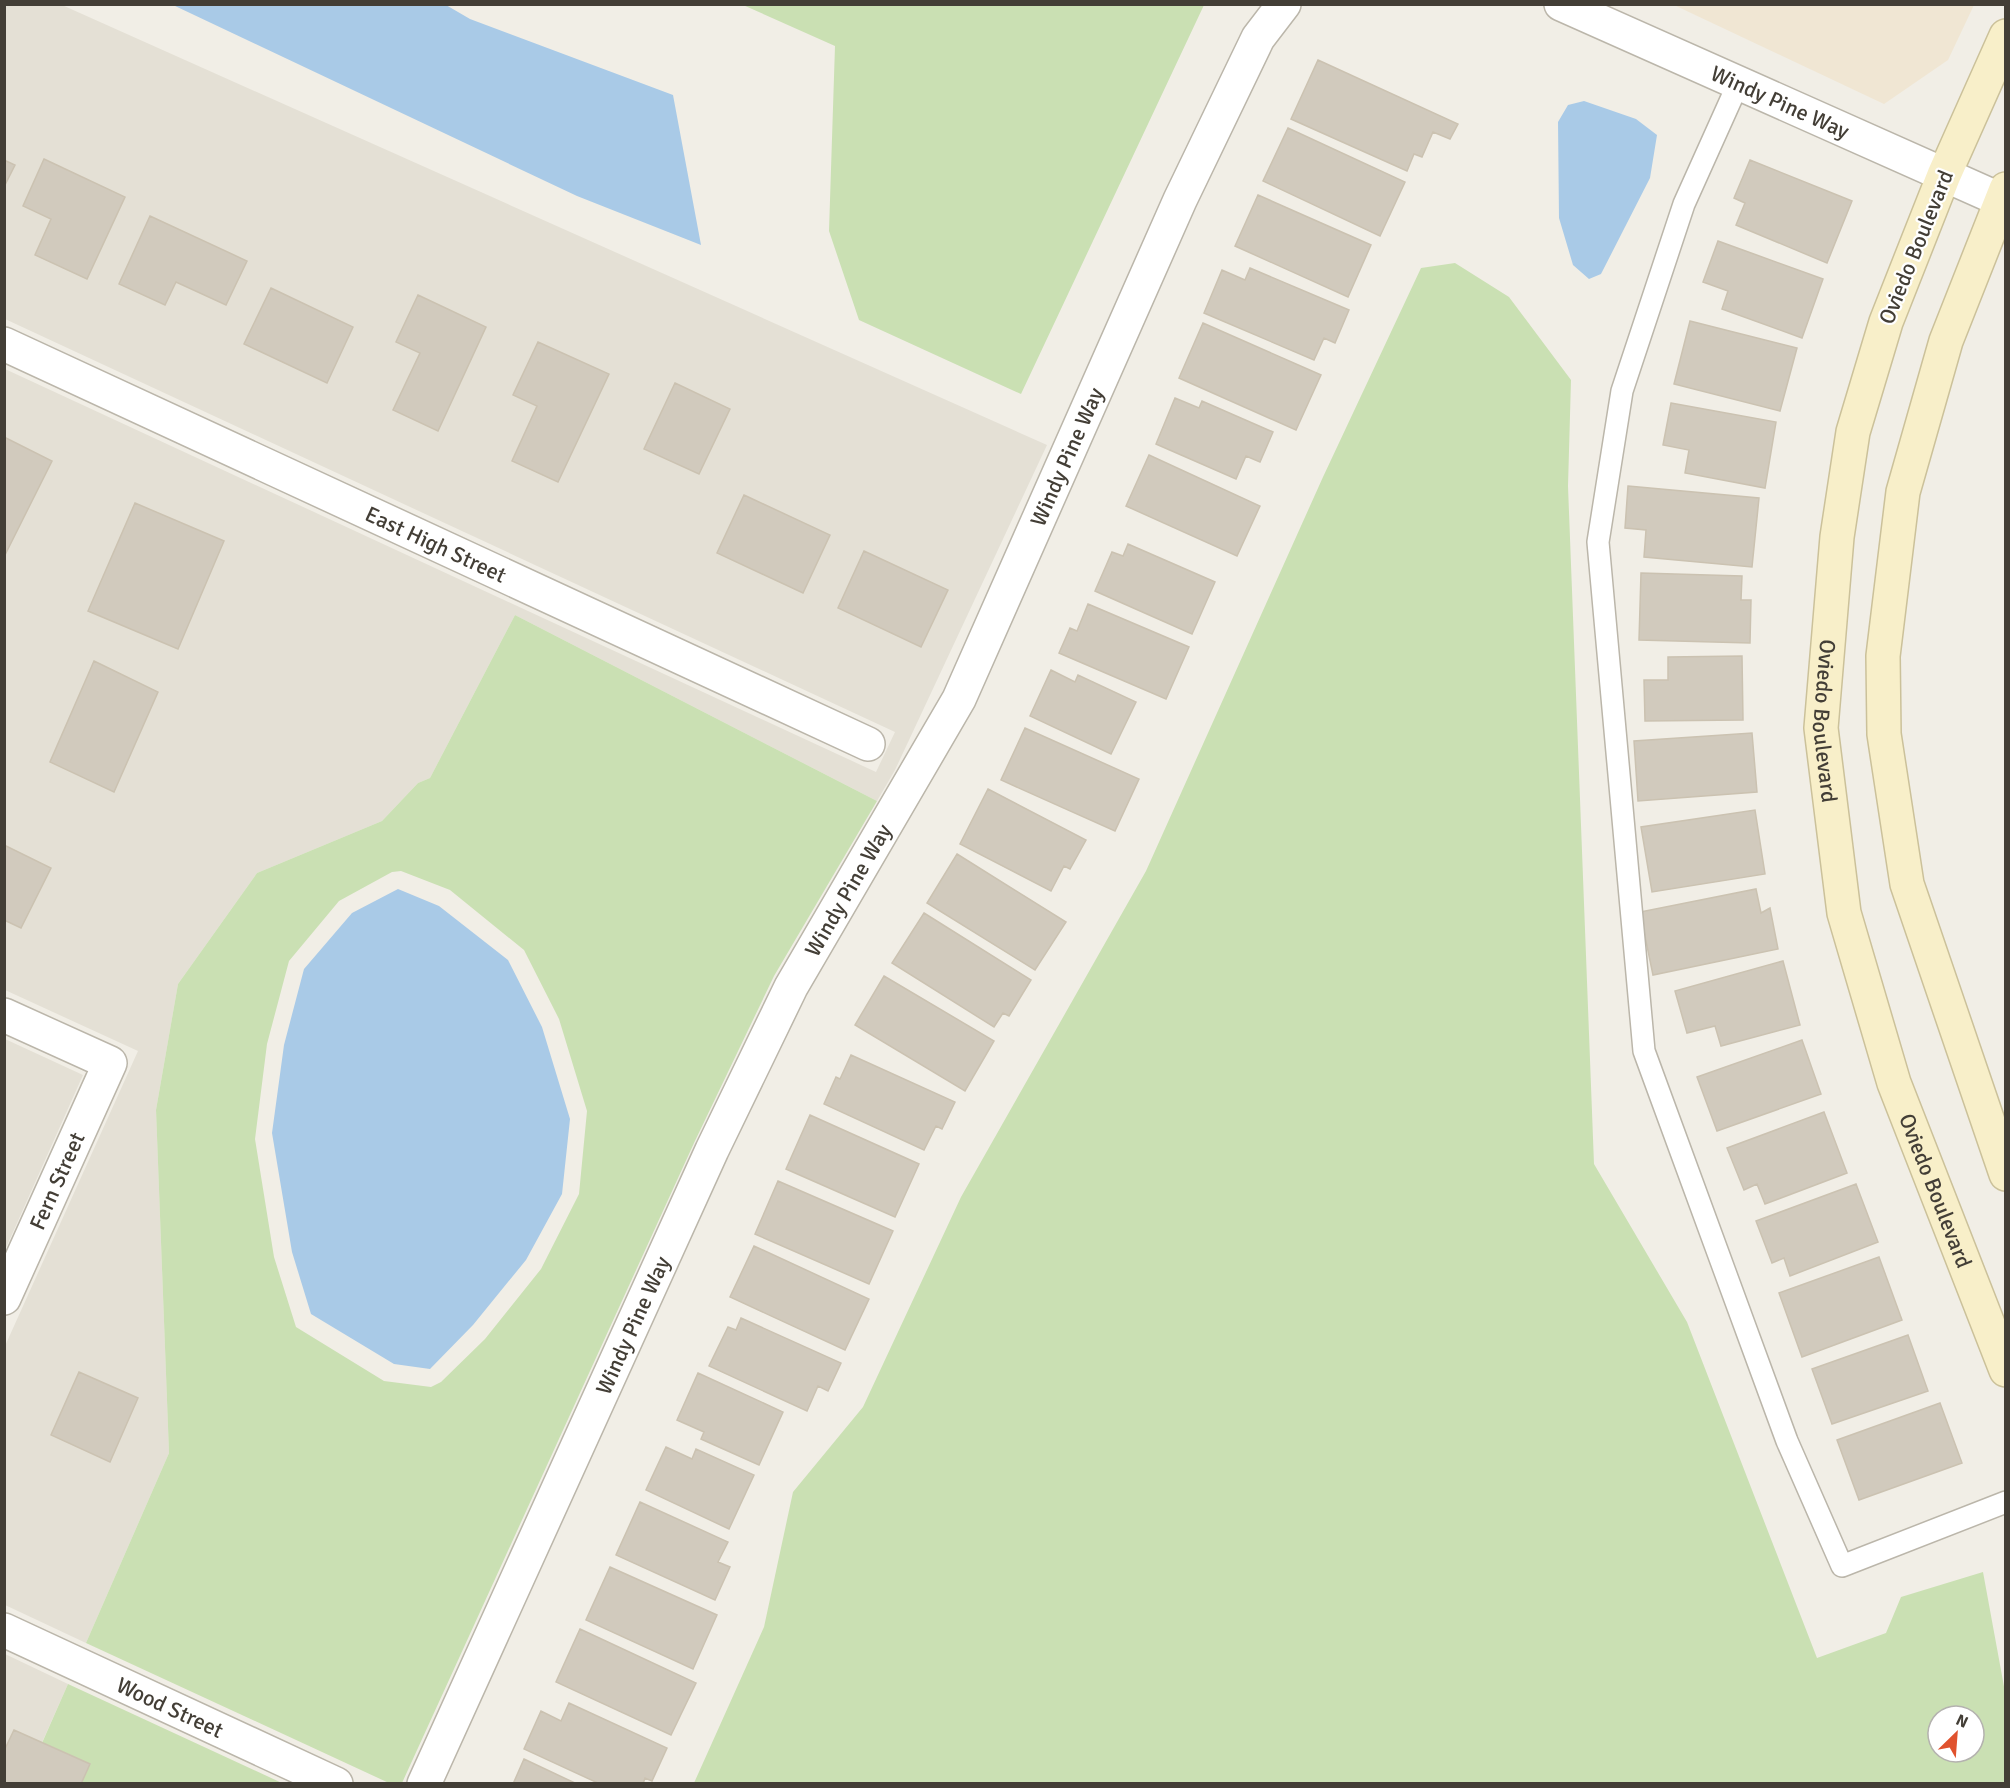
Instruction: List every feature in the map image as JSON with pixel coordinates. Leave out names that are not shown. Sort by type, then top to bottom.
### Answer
[{"type":"street","name":"Windy Pine Way","points":[[424,1784],[712,1150],[791,987],[958,699],[1180,200],[1258,38],[1284,4]]},
{"type":"street","name":"Windy Pine Way","points":[[1561,4],[1944,175],[2003,195]]},
{"type":"street","name":"Oviedo Boulevard","points":[[2006,36],[1944,175],[1886,322],[1853,432],[1837,537],[1821,728],[1844,913],[1894,1083],[2006,1370]]},
{"type":"street","points":[[2003,195],[1946,341],[1903,492],[1883,656],[1884,734],[1907,884],[2006,1174]]},
{"type":"street","name":"East High Street","points":[[4,344],[868,744]]},
{"type":"street","name":"Fern Street","points":[[4,1015],[110,1063],[4,1299]]},
{"type":"street","name":"Wood Street","points":[[4,1629],[336,1784]]},
{"type":"lane","points":[[1738,84],[1684,204],[1622,391],[1598,542],[1644,1051],[1787,1441],[1842,1566],[2006,1502]]},
{"type":"shaded area","points":[[5,5],[62,5],[1047,445],[895,770],[877,801],[515,615],[430,778],[418,783],[382,821],[257,873],[178,984],[156,1110],[169,1453],[86,1643],[5,1605],[5,1346],[138,1051],[5,990],[5,369],[876,772],[895,732],[5,319]]},
{"type":"shaded area","points":[[1674,5],[1974,5],[1948,60],[1884,104]]},
{"type":"shaded area","points":[[5,1039],[83,1075],[5,1250]]},
{"type":"shaded area","points":[[5,1654],[68,1684],[24,1783],[5,1784]]},
{"type":"green space","points":[[743,5],[1204,5],[1021,394],[859,320],[829,231],[835,46]]},
{"type":"green space","points":[[1455,263],[1509,297],[1571,380],[1568,486],[1594,1164],[1687,1322],[1817,1658],[1886,1633],[1901,1597],[1983,1572],[2005,1692],[2005,1783],[694,1783],[764,1627],[793,1492],[863,1407],[961,1197],[1146,871],[1323,477],[1421,268]]},
{"type":"green space","points":[[515,615],[877,801],[774,976],[694,1143],[402,1783],[389,1783],[86,1643],[169,1453],[156,1110],[178,984],[257,873],[382,821],[418,783],[430,778]],"holes":[[[401,871],[450,890],[524,950],[559,1019],[587,1111],[579,1194],[541,1269],[485,1339],[441,1382],[431,1387],[384,1381],[296,1327],[274,1257],[255,1139],[267,1044],[289,961],[339,901],[392,872]]]},
{"type":"green space","points":[[68,1684],[282,1783],[24,1784]]},
{"type":"water","points":[[173,5],[446,5],[470,19],[673,95],[701,245],[577,196]]},
{"type":"water","points":[[1584,101],[1636,119],[1657,135],[1650,178],[1601,274],[1589,279],[1573,265],[1559,218],[1558,122],[1568,105]]},
{"type":"water","points":[[398,889],[439,906],[508,960],[542,1027],[570,1119],[562,1194],[526,1260],[473,1325],[430,1369],[394,1364],[311,1314],[292,1252],[272,1133],[284,1045],[304,969],[352,913]]},
{"type":"building","points":[[1318,60],[1458,124],[1450,139],[1433,132],[1422,157],[1414,154],[1407,171],[1291,119]]},
{"type":"building","points":[[1288,128],[1405,182],[1380,236],[1263,181]]},
{"type":"building","points":[[44,159],[125,197],[87,279],[35,255],[51,219],[23,206]]},
{"type":"building","points":[[4,160],[15,165],[4,187]]},
{"type":"building","points":[[1750,160],[1852,201],[1827,263],[1736,225],[1745,203],[1734,198]]},
{"type":"building","points":[[1258,195],[1371,245],[1348,297],[1235,246]]},
{"type":"building","points":[[150,216],[247,261],[226,305],[176,282],[165,305],[119,284]]},
{"type":"building","points":[[1718,241],[1823,279],[1802,338],[1722,309],[1728,291],[1703,282]]},
{"type":"building","points":[[1250,268],[1349,310],[1335,343],[1324,338],[1314,360],[1204,313],[1222,270],[1245,280]]},
{"type":"building","points":[[271,288],[353,327],[327,383],[244,344]]},
{"type":"building","points":[[418,295],[486,327],[438,431],[393,410],[420,353],[396,342]]},
{"type":"building","points":[[1690,321],[1797,348],[1780,411],[1674,384]]},
{"type":"building","points":[[1203,323],[1321,375],[1296,430],[1179,378]]},
{"type":"building","points":[[538,342],[609,374],[558,482],[512,461],[537,406],[513,395]]},
{"type":"building","points":[[675,383],[730,409],[699,474],[644,449]]},
{"type":"building","points":[[1175,398],[1199,408],[1202,401],[1273,432],[1260,462],[1246,456],[1236,479],[1156,444]]},
{"type":"building","points":[[1671,403],[1776,422],[1765,488],[1685,473],[1689,450],[1663,445]]},
{"type":"building","points":[[4,437],[52,461],[4,557]]},
{"type":"building","points":[[1149,455],[1260,506],[1237,556],[1126,506]]},
{"type":"building","points":[[1628,486],[1759,498],[1752,567],[1644,557],[1646,530],[1625,528]]},
{"type":"building","points":[[744,495],[830,535],[803,593],[717,553]]},
{"type":"building","points":[[135,503],[224,541],[178,649],[88,611]]},
{"type":"building","points":[[1128,544],[1215,582],[1192,634],[1095,591],[1112,552],[1123,556]]},
{"type":"building","points":[[864,551],[948,590],[921,647],[838,608]]},
{"type":"building","points":[[1641,573],[1742,576],[1741,600],[1751,600],[1750,643],[1639,640]]},
{"type":"building","points":[[1088,604],[1189,647],[1166,699],[1059,653],[1070,628],[1077,631]]},
{"type":"building","points":[[1742,656],[1743,720],[1645,721],[1644,680],[1668,680],[1668,657]]},
{"type":"building","points":[[94,661],[158,692],[114,792],[50,762]]},
{"type":"building","points":[[1051,670],[1075,682],[1078,675],[1136,702],[1111,754],[1030,716]]},
{"type":"building","points":[[1025,728],[1139,779],[1115,831],[1001,780]]},
{"type":"building","points":[[1752,733],[1757,792],[1638,801],[1634,741]]},
{"type":"building","points":[[988,789],[1086,840],[1070,869],[1064,866],[1051,891],[960,844]]},
{"type":"building","points":[[1755,810],[1765,874],[1652,892],[1641,827]]},
{"type":"building","points":[[4,845],[51,868],[21,928],[4,920]]},
{"type":"building","points":[[957,854],[1066,922],[1035,970],[927,903]]},
{"type":"building","points":[[1756,889],[1761,913],[1770,908],[1778,949],[1653,975],[1640,912]]},
{"type":"building","points":[[924,913],[1031,980],[1009,1016],[1003,1013],[994,1027],[892,963]]},
{"type":"building","points":[[1783,961],[1800,1025],[1721,1046],[1715,1026],[1687,1033],[1675,991]]},
{"type":"building","points":[[884,976],[994,1041],[965,1091],[855,1025]]},
{"type":"building","points":[[1802,1040],[1821,1094],[1717,1131],[1697,1077]]},
{"type":"building","points":[[851,1055],[955,1102],[942,1129],[936,1126],[924,1150],[824,1104],[836,1077],[840,1079]]},
{"type":"building","points":[[1824,1112],[1847,1173],[1765,1204],[1757,1184],[1744,1190],[1727,1148]]},
{"type":"building","points":[[810,1115],[919,1164],[895,1217],[786,1169]]},
{"type":"building","points":[[778,1181],[893,1231],[869,1284],[755,1234]]},
{"type":"building","points":[[1856,1184],[1878,1242],[1790,1276],[1784,1258],[1772,1263],[1756,1221]]},
{"type":"building","points":[[754,1246],[869,1299],[845,1350],[730,1297]]},
{"type":"building","points":[[1879,1257],[1902,1320],[1802,1357],[1779,1293]]},
{"type":"building","points":[[741,1318],[841,1363],[828,1391],[818,1386],[807,1411],[709,1366],[728,1327],[736,1330]]},
{"type":"building","points":[[1908,1335],[1928,1391],[1832,1424],[1812,1369]]},
{"type":"building","points":[[79,1372],[138,1398],[110,1462],[51,1435]]},
{"type":"building","points":[[698,1373],[783,1412],[759,1465],[701,1439],[704,1432],[677,1420]]},
{"type":"building","points":[[1940,1403],[1962,1463],[1859,1500],[1837,1440]]},
{"type":"building","points":[[666,1447],[692,1459],[696,1449],[754,1475],[729,1529],[646,1490]]},
{"type":"building","points":[[640,1502],[728,1542],[718,1562],[730,1567],[715,1600],[616,1555]]},
{"type":"building","points":[[610,1567],[717,1615],[693,1669],[586,1620]]},
{"type":"building","points":[[580,1629],[696,1683],[671,1735],[556,1682]]},
{"type":"building","points":[[569,1703],[667,1748],[652,1781],[645,1778],[643,1784],[600,1784],[524,1749],[541,1711],[561,1721]]},
{"type":"building","points":[[14,1730],[90,1764],[81,1784],[4,1784],[4,1751]]},
{"type":"building","points":[[524,1759],[577,1784],[513,1784]]}]
